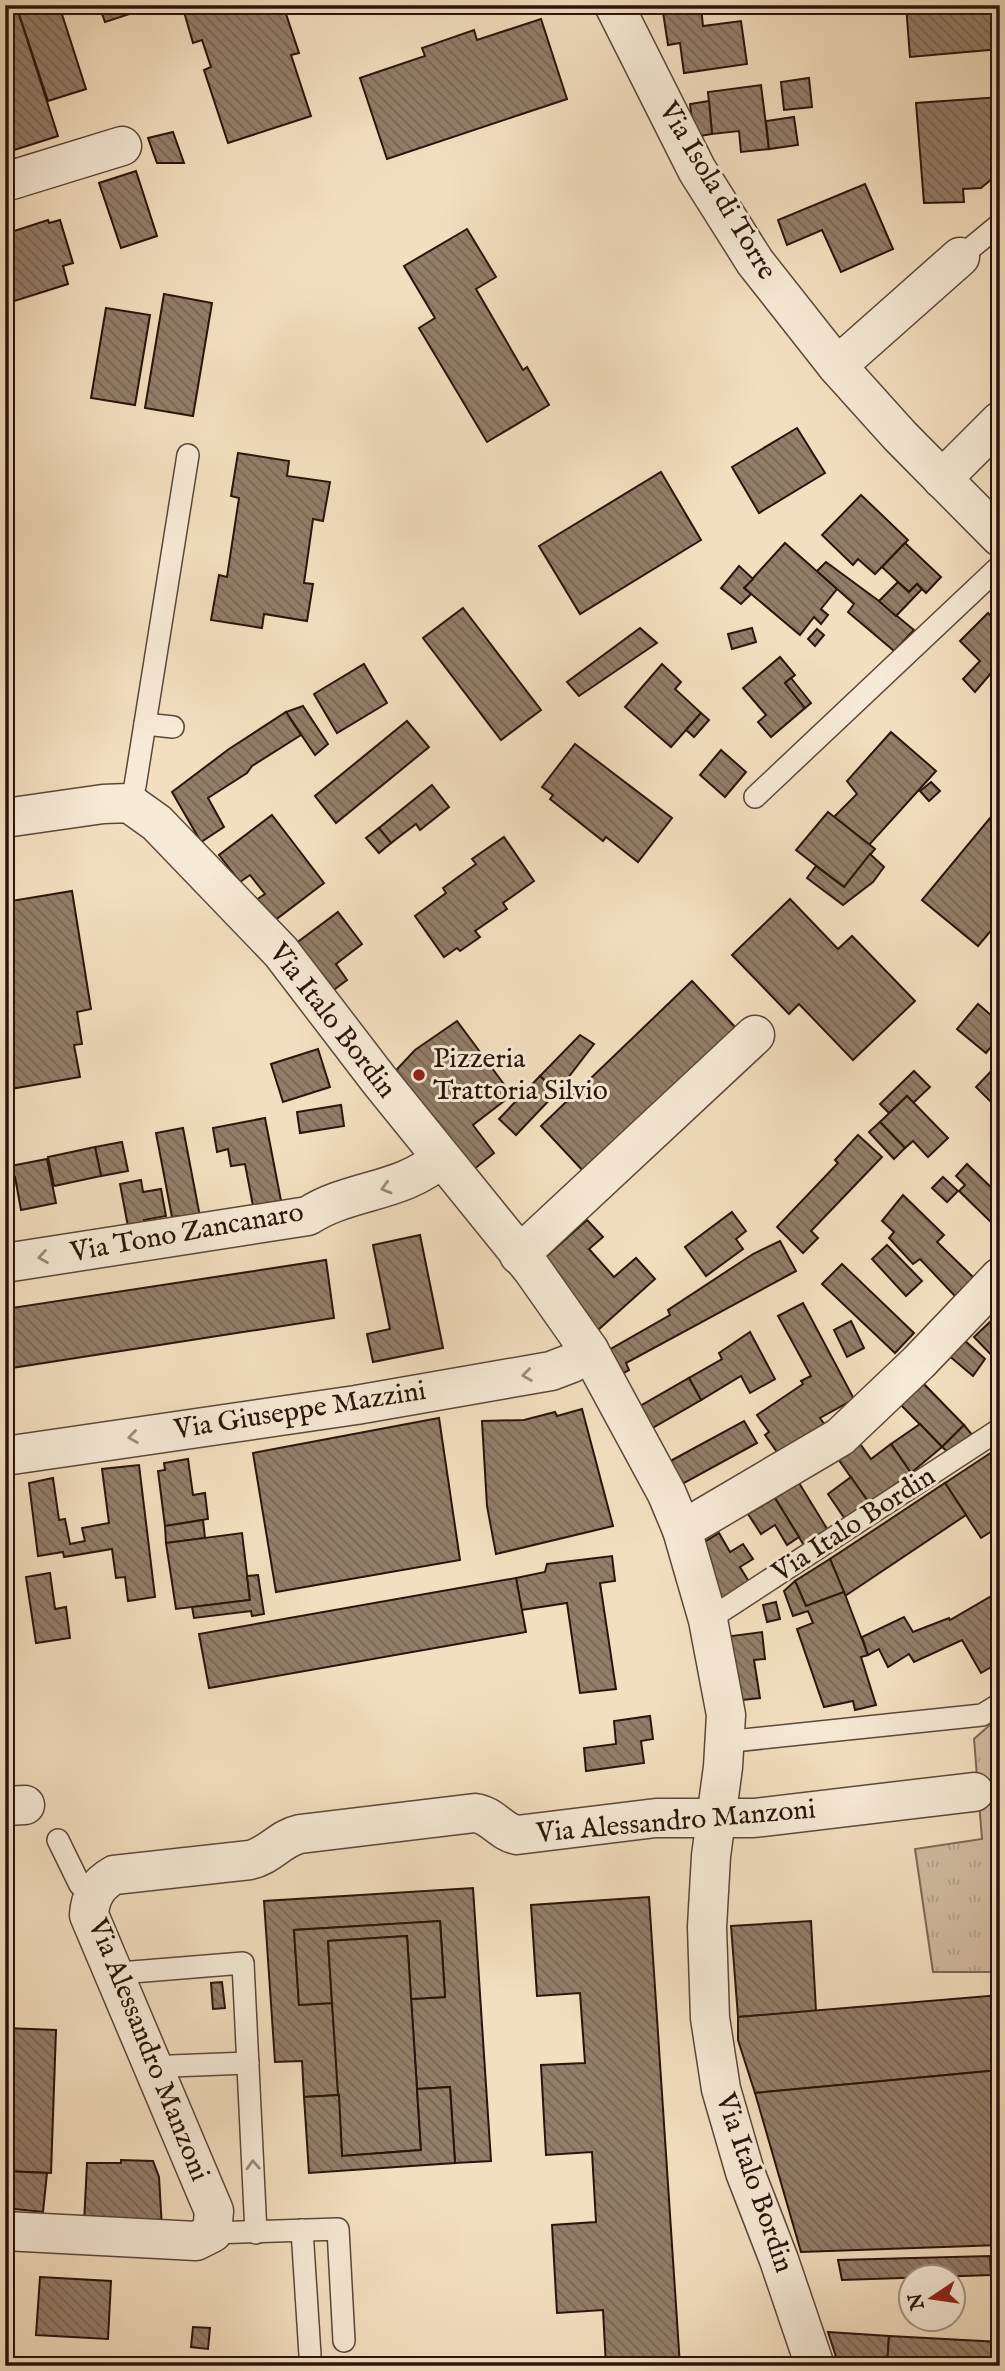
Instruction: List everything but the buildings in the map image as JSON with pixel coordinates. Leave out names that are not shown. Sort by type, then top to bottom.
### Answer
[{"type":"street","name":"Via Isola di Torre","points":[[614,5],[697,170],[755,262],[837,366],[942,480],[1000,537]]},
{"type":"street","points":[[5,182],[122,146]]},
{"type":"street","points":[[837,366],[960,257]]},
{"type":"street","points":[[942,480],[1000,421]]},
{"type":"street","points":[[5,818],[103,804],[129,803]]},
{"type":"street","name":"Via Italo Bordin","points":[[129,803],[157,823],[281,952],[531,1269],[589,1350],[667,1494],[682,1530],[708,1620],[724,1704],[723,1767],[715,1819],[706,1927],[710,2018],[721,2089],[745,2172],[779,2260],[815,2366]]},
{"type":"street","points":[[519,1255],[755,1035]]},
{"type":"street","name":"Via Tono Zancanaro","points":[[5,1263],[308,1216],[325,1205],[399,1184],[427,1171],[441,1158]]},
{"type":"street","points":[[682,1530],[840,1437],[919,1362],[1000,1277]]},
{"type":"street","name":"Via Giuseppe Mazzini","points":[[5,1456],[356,1405],[551,1371],[572,1363],[589,1350]]},
{"type":"street","name":"Via Alessandro Manzoni","points":[[212,2233],[214,2211],[89,1915],[89,1903],[95,1892],[102,1882],[114,1875],[261,1858],[285,1840],[300,1834],[475,1813],[484,1814],[511,1834],[517,1835],[656,1818],[754,1818],[974,1792]]},
{"type":"street","points":[[5,2231],[196,2241],[212,2233]]},
{"type":"lane","points":[[960,257],[1000,224]]},
{"type":"lane","points":[[129,803],[135,786],[188,456]]},
{"type":"lane","points":[[755,797],[1000,566]]},
{"type":"lane","points":[[145,724],[173,727]]},
{"type":"lane","name":"Via Italo Bordin","points":[[708,1620],[1000,1429]]},
{"type":"lane","points":[[724,1742],[982,1715],[1000,1704]]},
{"type":"lane","points":[[58,1840],[80,1885],[95,1892]]},
{"type":"lane","points":[[117,1979],[132,1972],[243,1963],[256,2233]]},
{"type":"lane","points":[[156,2073],[171,2066],[248,2063]]},
{"type":"lane","points":[[212,2233],[338,2229],[344,2341]]},
{"type":"lane","points":[[302,2230],[310,2355]]},
{"type":"green space","points":[[1000,1716],[1000,1972],[933,1972],[915,1849],[982,1839],[974,1739]]},
{"type":"place","name":"Pizzeria Trattoria Silvio","points":[[419,1075]]}]
